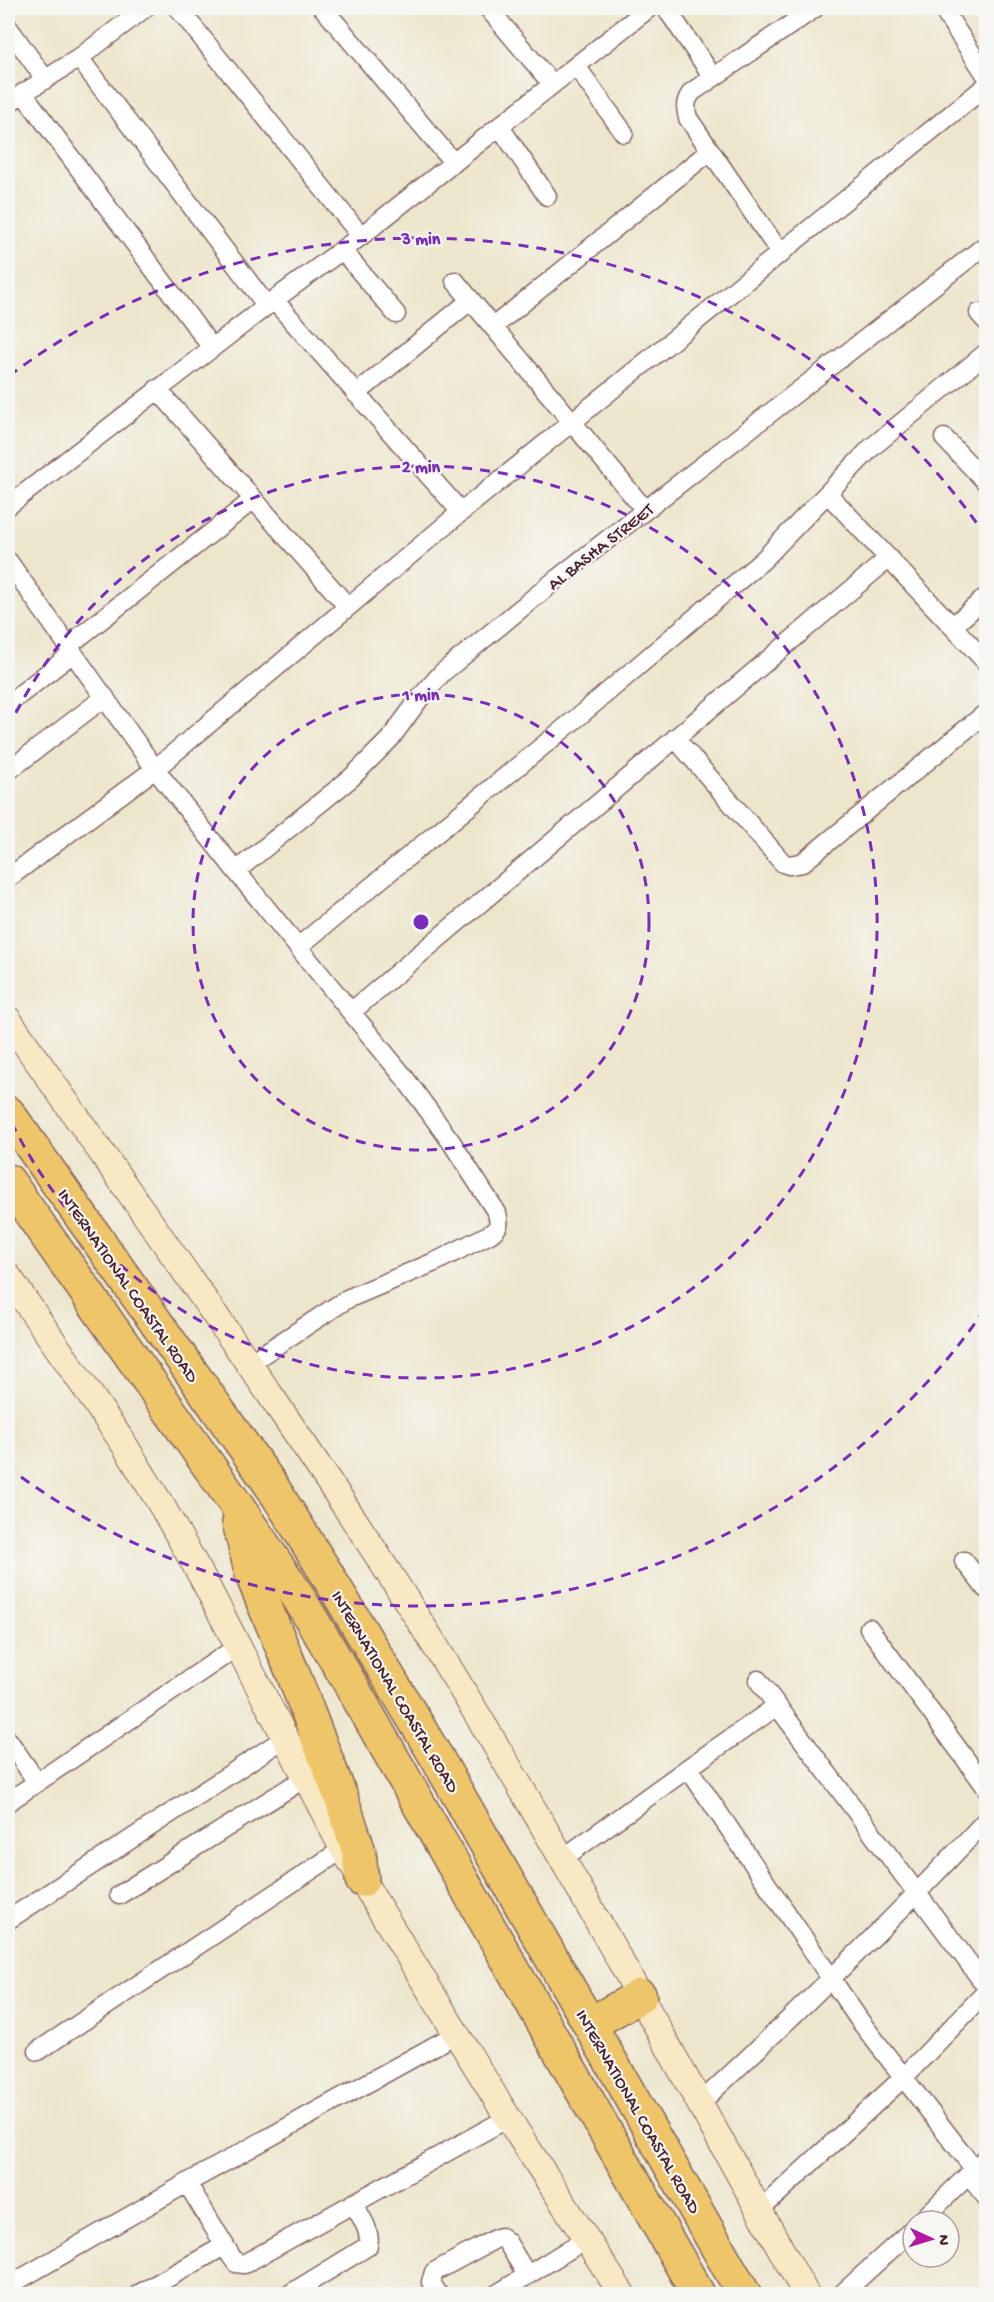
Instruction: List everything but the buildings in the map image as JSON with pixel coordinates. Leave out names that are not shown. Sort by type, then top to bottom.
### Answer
[{"type":"highway","name":"INTERNATIONAL COASTAL ROAD","points":[[8,1113],[271,1485],[420,1728],[744,2295]]},
{"type":"highway","name":"INTERNATIONAL COASTAL ROAD","points":[[8,1181],[294,1590],[351,1685],[698,2295]]},
{"type":"highway","points":[[237,1506],[242,1541],[252,1575],[342,1800],[359,1852],[362,1880]]},
{"type":"highway","points":[[590,2024],[640,1996]]},
{"type":"street","points":[[8,103],[79,58],[145,8]]},
{"type":"street","points":[[178,8],[361,236]]},
{"type":"street","points":[[323,8],[454,163]]},
{"type":"street","points":[[488,8],[552,84]]},
{"type":"street","points":[[8,506],[157,389],[361,236],[649,8]]},
{"type":"street","points":[[666,8],[713,77]]},
{"type":"street","points":[[781,254],[688,118],[685,109],[686,100],[692,92],[713,77],[815,8]]},
{"type":"street","points":[[942,8],[987,75]]},
{"type":"street","points":[[8,27],[45,79]]},
{"type":"street","points":[[79,58],[270,303],[356,394],[460,512]]},
{"type":"street","points":[[576,66],[624,133]]},
{"type":"street","points":[[8,878],[155,769],[460,512],[987,86]]},
{"type":"street","points":[[24,93],[212,348]]},
{"type":"street","points":[[500,127],[547,196]]},
{"type":"street","points":[[493,327],[710,151]]},
{"type":"street","name":"AL BASHA STREET","points":[[236,871],[351,778],[377,753],[442,673],[558,578],[987,245]]},
{"type":"street","points":[[342,250],[396,314]]},
{"type":"street","points":[[455,281],[645,510]]},
{"type":"street","points":[[356,394],[471,300]]},
{"type":"street","points":[[298,947],[578,717],[763,560],[871,448],[987,353]]},
{"type":"street","points":[[157,389],[348,607]]},
{"type":"street","points":[[944,438],[987,482]]},
{"type":"street","points":[[828,494],[987,662]]},
{"type":"street","points":[[8,704],[254,499]]},
{"type":"street","points":[[351,1012],[889,558]]},
{"type":"street","points":[[8,561],[155,769],[404,1077],[452,1143],[497,1213],[500,1222],[497,1229],[465,1248],[347,1299],[248,1364]]},
{"type":"street","points":[[953,626],[987,597]]},
{"type":"street","points":[[8,771],[105,698]]},
{"type":"street","points":[[675,738],[783,863],[795,865],[802,863],[987,713]]},
{"type":"street","points":[[8,1019],[248,1364],[432,1641],[562,1859],[806,2295]]},
{"type":"street","points":[[8,1276],[122,1441],[163,1508],[202,1576],[343,1849],[508,2118],[622,2295]]},
{"type":"street","points":[[964,1561],[987,1589]]},
{"type":"street","points":[[869,1628],[987,1787]]},
{"type":"street","points":[[8,1802],[237,1647]]},
{"type":"street","points":[[758,1680],[987,1986]]},
{"type":"street","points":[[562,1859],[777,1706]]},
{"type":"street","points":[[8,1920],[285,1738]]},
{"type":"street","points":[[8,1740],[37,1782]]},
{"type":"street","points":[[688,1768],[831,1980],[904,2077],[977,2168],[987,2197]]},
{"type":"street","points":[[119,1895],[305,1778]]},
{"type":"street","points":[[699,2104],[831,1980],[918,1894],[987,1820]]},
{"type":"street","points":[[38,2051],[343,1849]]},
{"type":"street","points":[[759,2211],[904,2077],[987,1992]]},
{"type":"street","points":[[8,2286],[187,2183],[456,2034]]},
{"type":"street","points":[[187,2183],[236,2263],[250,2262],[508,2118]]},
{"type":"street","points":[[934,2209],[977,2168]]},
{"type":"street","points":[[290,2295],[368,2246],[370,2239],[368,2230],[353,2203]]},
{"type":"street","points":[[438,2295],[431,2282],[434,2272],[501,2237],[507,2242],[527,2275]]},
{"type":"street","points":[[497,2295],[586,2239]]},
{"type":"street","points":[[842,2295],[901,2240]]},
{"type":"street","points":[[139,2295],[224,2246]]}]
